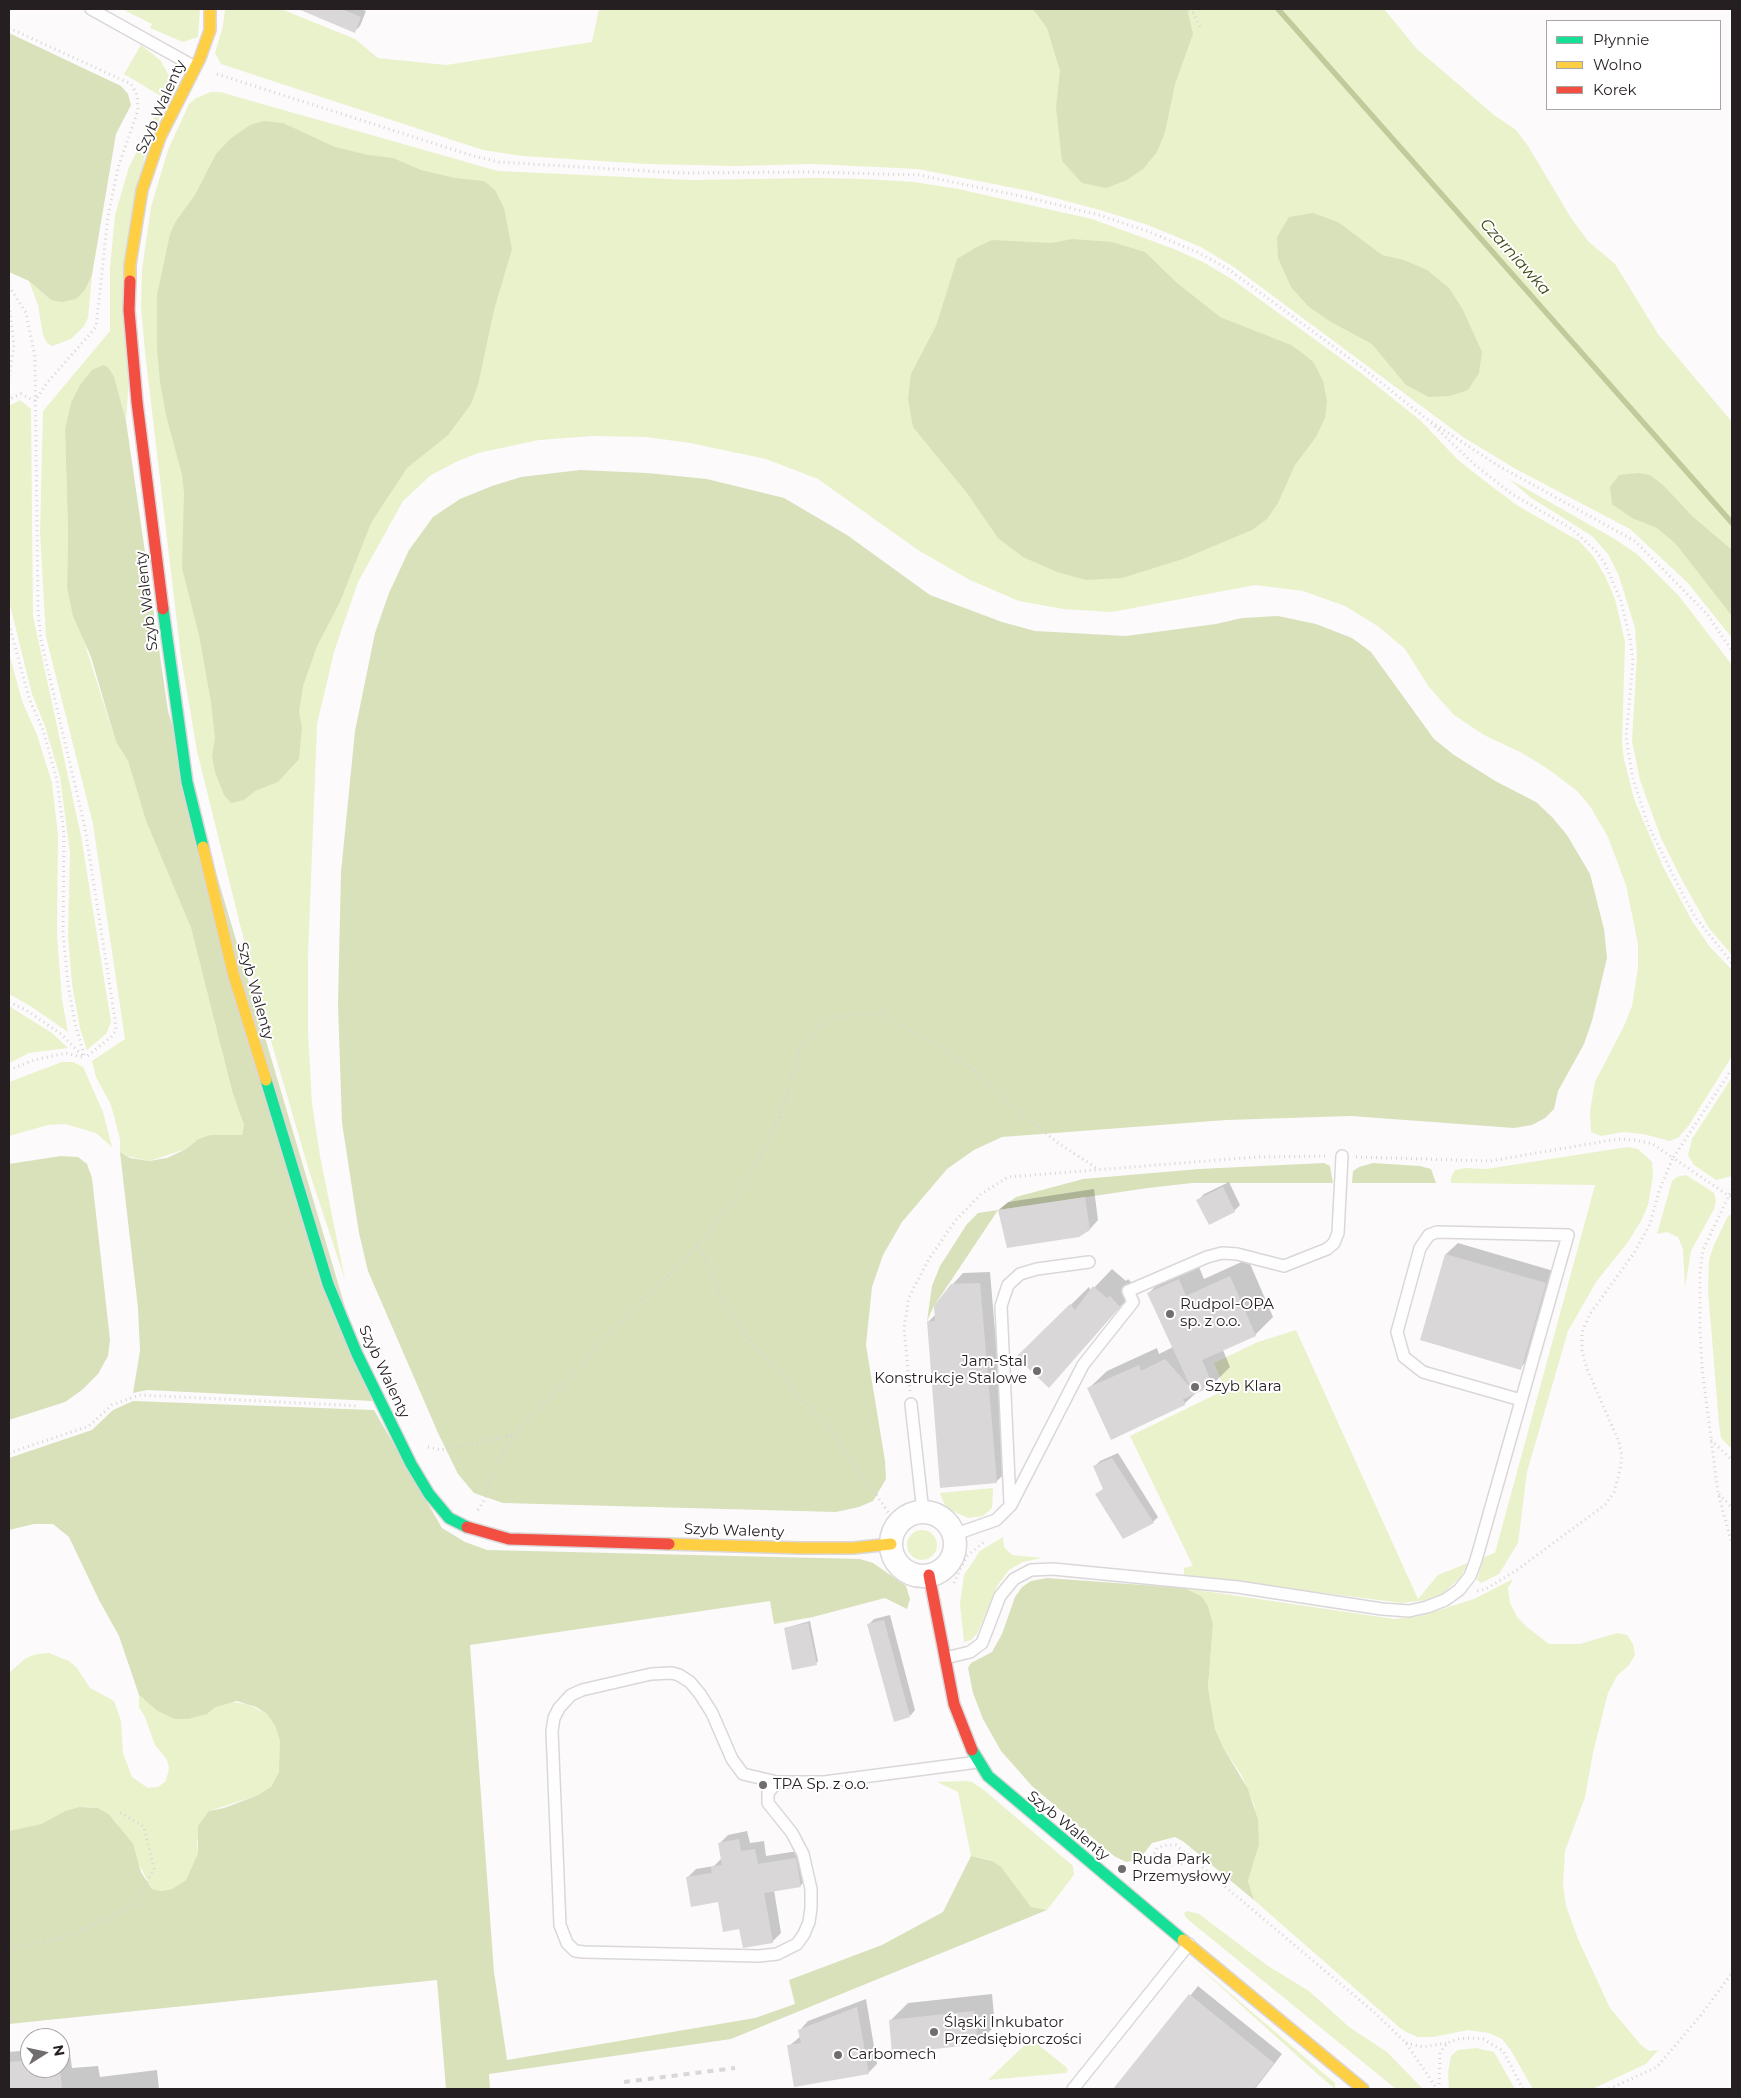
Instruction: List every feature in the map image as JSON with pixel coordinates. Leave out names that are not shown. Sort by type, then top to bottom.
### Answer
[{"type":"street","name":"Szyb Walenty","points":[[210,9],[210,30],[195,67],[160,137],[142,190],[130,265],[129,301],[137,402],[175,704],[187,782],[233,973],[296,1186],[328,1284],[357,1354],[399,1441],[429,1494],[449,1518],[472,1530],[519,1540],[800,1548],[853,1548],[894,1534]]},
{"type":"street","points":[[923,1512],[942,1518],[953,1535],[954,1545],[950,1560],[939,1572],[929,1575],[910,1573],[902,1568],[892,1553],[894,1534],[904,1518],[923,1512]]},
{"type":"street","name":"Szyb Walenty","points":[[929,1575],[954,1704],[966,1738],[978,1762],[1003,1792],[1189,1944],[1358,2088]]},
{"type":"lane","points":[[91,9],[195,67]]},
{"type":"lane","points":[[953,1535],[996,1520],[1010,1505],[1083,1364],[1133,1302],[1128,1291],[1208,1257],[1222,1253],[1237,1254],[1284,1266],[1327,1249],[1334,1243],[1338,1233],[1342,1156]]},
{"type":"lane","points":[[944,1658],[970,1652],[982,1643],[1000,1596],[1014,1579],[1031,1570],[1053,1569],[1238,1587],[1382,1609],[1409,1611],[1427,1608],[1445,1600],[1459,1590],[1470,1576],[1476,1560],[1568,1235],[1437,1232],[1429,1235],[1420,1248],[1397,1332],[1404,1357],[1423,1372],[1521,1400]]},
{"type":"lane","points":[[1010,1505],[1001,1306],[1008,1285],[1020,1274],[1037,1269],[1089,1262]]},
{"type":"lane","points":[[911,1404],[923,1512]]},
{"type":"lane","points":[[777,1782],[768,1793],[768,1803],[792,1833],[803,1854],[811,1889],[811,1908],[808,1922],[804,1934],[797,1944],[777,1954],[758,1956],[584,1952],[575,1951],[567,1944],[560,1925],[552,1731],[554,1718],[559,1708],[571,1695],[582,1690],[651,1674],[672,1673],[679,1676],[690,1682],[700,1694],[712,1713],[732,1759],[744,1774],[777,1782],[824,1782],[978,1762]]},
{"type":"lane","points":[[1072,2089],[1189,1944]]},
{"type":"path","points":[[1183,9],[1193,13],[1200,27]]},
{"type":"path","points":[[9,28],[131,84],[137,95],[138,110],[118,168],[108,216],[96,327],[47,383],[36,401]]},
{"type":"path","points":[[195,67],[498,162],[680,173],[809,172],[919,175],[1098,215],[1147,230],[1197,252],[1228,269],[1364,369],[1424,417],[1475,465],[1512,494],[1578,534],[1596,550],[1605,564],[1621,601],[1630,639],[1633,661],[1626,737],[1633,779],[1649,828],[1696,918],[1732,963]]},
{"type":"path","points":[[9,286],[26,313],[35,357],[38,610],[41,640],[86,828],[116,1019],[116,1030],[111,1037],[85,1058]]},
{"type":"path","points":[[9,306],[14,345],[9,377]]},
{"type":"path","points":[[9,399],[21,394],[36,401]]},
{"type":"path","points":[[1424,417],[1497,465],[1636,541],[1706,614],[1732,651]]},
{"type":"path","points":[[9,624],[26,688],[42,730],[57,780],[64,834],[63,933],[68,985],[75,1023],[85,1058]]},
{"type":"path","points":[[9,1002],[26,1010],[61,1034],[85,1058]]},
{"type":"path","points":[[472,1530],[478,1507],[485,1499],[493,1474],[513,1435],[578,1370],[609,1333],[648,1298],[698,1244],[734,1200],[760,1160],[779,1117],[800,1052],[817,1028],[845,1014],[880,1013],[914,1031],[963,1063],[984,1079],[1024,1116],[1098,1169]]},
{"type":"path","points":[[9,1070],[50,1055],[66,1052],[85,1058]]},
{"type":"path","points":[[1445,1600],[1486,1589],[1517,1570],[1606,1504],[1614,1492],[1622,1456],[1619,1442],[1587,1369],[1582,1350],[1582,1332],[1590,1314],[1634,1253],[1650,1224],[1659,1192],[1673,1158],[1732,1069]]},
{"type":"path","points":[[911,1404],[904,1328],[909,1297],[929,1260],[955,1221],[981,1194],[1008,1177],[1256,1157],[1342,1156],[1490,1161],[1618,1139],[1653,1144],[1730,1197]]},
{"type":"path","points":[[1732,1188],[1730,1197],[1703,1250],[1700,1271],[1700,1328],[1710,1438],[1718,1493],[1732,1544]]},
{"type":"path","points":[[698,1244],[726,1307],[750,1340],[832,1432],[894,1534]]},
{"type":"path","points":[[9,1453],[90,1426],[112,1405],[139,1395],[356,1406]]},
{"type":"path","points":[[399,1441],[442,1450],[513,1435]]},
{"type":"path","points":[[1710,1438],[1732,1460]]},
{"type":"path","points":[[1718,1493],[1732,1508]]},
{"type":"path","points":[[953,1587],[966,1557],[989,1539]]},
{"type":"path","points":[[9,1949],[67,1937],[135,1905],[154,1869],[144,1827],[118,1811]]},
{"type":"path","points":[[1197,1862],[1164,1866],[1157,1861],[1154,1854],[1157,1848],[1167,1844],[1176,1845],[1197,1862],[1375,2013],[1406,2043],[1438,2089]]},
{"type":"path","points":[[1609,2089],[1657,2067],[1701,2015],[1732,1973]]},
{"type":"path","points":[[1406,2043],[1424,2047],[1458,2039],[1483,2039],[1504,2051],[1523,2089]]},
{"type":"path","points":[[1438,2089],[1438,2063],[1440,2053],[1447,2043]]},
{"type":"green space","points":[[122,9],[200,9],[198,37],[183,42],[150,28],[152,24]]},
{"type":"green space","points":[[225,9],[281,9],[355,39],[378,58],[446,65],[592,42],[599,9],[1384,9],[1416,48],[1494,115],[1516,130],[1528,146],[1571,218],[1588,241],[1615,264],[1658,334],[1732,422],[1732,638],[1687,582],[1630,529],[1514,468],[1463,437],[1234,267],[1201,247],[1148,225],[1100,210],[1029,191],[918,169],[812,164],[736,166],[648,164],[522,156],[483,150],[221,64],[215,53],[223,26]]},
{"type":"green space","points":[[1033,9],[1187,9],[1193,34],[1175,84],[1165,132],[1157,152],[1143,169],[1127,180],[1106,188],[1082,183],[1062,161],[1056,107],[1060,71],[1047,28]]},
{"type":"green space","points":[[9,33],[121,86],[128,94],[131,105],[116,134],[92,275],[85,290],[76,299],[62,302],[51,300],[29,281],[9,272]]},
{"type":"green space","points":[[141,45],[160,60],[170,77],[170,90],[144,159],[126,421],[114,376],[108,367],[102,365],[65,430],[68,532],[67,588],[116,742],[128,761],[146,821],[191,928],[232,1091],[244,1125],[242,1135],[210,1135],[198,1139],[186,1149],[149,1161],[127,1156],[120,1152],[120,1139],[111,1105],[96,1077],[92,1061],[125,1039],[93,824],[46,637],[40,533],[43,411],[110,331],[110,268],[115,215],[129,167],[164,98],[124,74]]},
{"type":"green space","points":[[211,92],[220,92],[498,171],[691,180],[864,179],[914,182],[958,189],[1092,219],[1174,249],[1205,263],[1233,280],[1361,373],[1421,421],[1458,460],[1486,482],[1518,506],[1579,541],[1593,556],[1605,576],[1615,599],[1625,642],[1622,742],[1624,759],[1634,799],[1663,867],[1692,921],[1710,947],[1732,970],[1732,1056],[1689,1125],[1679,1137],[1670,1141],[1643,1134],[1624,1132],[1601,1136],[1591,1132],[1590,1111],[1595,1082],[1624,1026],[1632,1006],[1638,968],[1638,944],[1626,885],[1608,837],[1590,806],[1577,791],[1548,769],[1522,753],[1484,735],[1454,715],[1429,687],[1405,649],[1379,627],[1345,606],[1303,591],[1255,585],[1112,612],[1063,609],[1019,601],[970,580],[918,550],[818,479],[766,459],[690,443],[646,437],[592,436],[539,440],[478,453],[458,461],[431,475],[403,501],[358,582],[334,652],[317,724],[308,956],[308,1033],[312,1104],[320,1156],[345,1280],[310,1174],[257,993],[197,751],[181,657],[145,352],[141,307],[142,270],[151,207],[168,150],[189,104],[196,98]]},
{"type":"green space","points":[[264,121],[283,123],[335,147],[368,155],[393,158],[421,170],[455,178],[484,181],[495,190],[504,208],[512,249],[494,310],[478,385],[471,404],[448,435],[407,468],[371,523],[340,602],[317,646],[303,686],[299,712],[302,727],[299,759],[278,782],[255,791],[244,800],[231,803],[224,795],[215,772],[212,756],[215,738],[211,702],[199,635],[182,568],[184,493],[182,475],[166,415],[160,382],[157,349],[157,295],[170,234],[176,221],[195,195],[216,154],[230,139],[250,125]]},
{"type":"green space","points":[[1313,213],[1338,222],[1382,255],[1404,260],[1427,270],[1449,288],[1462,308],[1482,352],[1479,373],[1468,390],[1450,396],[1429,397],[1406,385],[1372,344],[1331,322],[1309,307],[1291,287],[1278,258],[1277,237],[1289,217]]},
{"type":"green space","points":[[1072,239],[1112,242],[1145,252],[1177,283],[1220,317],[1291,345],[1305,355],[1314,363],[1323,381],[1327,401],[1325,418],[1316,437],[1295,465],[1278,503],[1267,519],[1252,530],[1183,559],[1122,578],[1086,580],[1057,572],[1023,557],[998,538],[967,493],[913,427],[908,399],[911,374],[936,326],[957,259],[992,240],[1052,243]]},
{"type":"green space","points":[[92,275],[88,318],[84,326],[71,339],[52,346],[47,343],[43,335],[38,305],[29,281],[51,300],[85,290]]},
{"type":"green space","points":[[103,365],[108,367],[114,376],[126,421],[168,711],[373,1401],[147,1390],[133,1393],[140,1351],[138,1308],[120,1152],[130,1158],[149,1161],[167,1158],[186,1149],[198,1139],[210,1135],[242,1135],[244,1125],[232,1091],[191,928],[146,821],[128,761],[116,742],[91,657],[73,616],[67,588],[68,532],[65,430],[71,403],[80,385],[92,370]]},
{"type":"green space","points":[[20,400],[31,409],[33,616],[81,836],[111,1022],[106,1034],[87,1050],[80,1028],[72,984],[68,936],[70,853],[60,777],[45,726],[32,694],[9,601],[9,406]]},
{"type":"green space","points":[[580,470],[647,473],[707,479],[784,498],[847,535],[930,595],[1002,622],[1035,631],[1126,636],[1216,624],[1242,618],[1278,616],[1316,624],[1352,638],[1371,652],[1434,739],[1454,755],[1497,782],[1536,802],[1567,835],[1590,874],[1604,929],[1607,958],[1592,1021],[1584,1044],[1558,1091],[1554,1109],[1545,1118],[1532,1125],[1514,1128],[1351,1116],[1226,1120],[1002,1137],[974,1150],[947,1169],[902,1222],[883,1255],[872,1287],[866,1345],[885,1461],[886,1479],[873,1501],[859,1507],[836,1512],[503,1503],[474,1493],[458,1474],[438,1433],[368,1271],[359,1233],[342,1123],[338,1004],[341,872],[355,731],[375,633],[389,593],[409,550],[433,517],[460,499],[492,486],[521,477]]},
{"type":"green space","points":[[1638,473],[1650,475],[1664,486],[1692,516],[1732,550],[1732,616],[1676,544],[1657,528],[1632,518],[1612,504],[1610,487],[1619,475]]},
{"type":"green space","points":[[1509,479],[1613,538],[1637,554],[1679,596],[1732,665],[1732,955],[1709,928],[1682,880],[1661,838],[1640,780],[1632,741],[1637,655],[1635,628],[1619,576],[1608,554],[1592,536],[1530,497]]},
{"type":"green space","points":[[9,653],[22,701],[37,735],[52,783],[58,835],[57,935],[62,1000],[68,1032],[32,1007],[9,994]]},
{"type":"green space","points":[[9,1006],[52,1033],[68,1048],[29,1053],[9,1063]]},
{"type":"green space","points":[[62,1062],[73,1062],[83,1067],[103,1112],[112,1147],[96,1133],[65,1124],[48,1125],[9,1136],[9,1082]]},
{"type":"green space","points":[[1732,1077],[1732,1176],[1716,1180],[1694,1165],[1688,1155],[1692,1139]]},
{"type":"green space","points":[[1628,1147],[1638,1149],[1652,1162],[1653,1176],[1648,1205],[1628,1242],[1596,1282],[1568,1331],[1527,1472],[1518,1543],[1499,1574],[1481,1583],[1477,1580],[1484,1557],[1495,1553],[1595,1185],[1451,1183],[1451,1177],[1455,1170],[1465,1168],[1486,1169]]},
{"type":"green space","points":[[61,1156],[78,1157],[87,1164],[92,1178],[110,1340],[108,1356],[98,1374],[82,1390],[65,1402],[9,1420],[9,1164]]},
{"type":"green space","points":[[1324,1163],[1330,1166],[1333,1183],[1192,1183],[998,1210],[1016,1197],[1083,1179],[1199,1169]]},
{"type":"green space","points":[[1373,1163],[1420,1166],[1431,1169],[1436,1183],[1352,1183],[1353,1171]]},
{"type":"green space","points":[[1686,1175],[1714,1193],[1716,1201],[1714,1209],[1691,1251],[1685,1287],[1683,1249],[1678,1237],[1667,1232],[1657,1234],[1672,1181],[1677,1177]]},
{"type":"green space","points":[[998,1210],[934,1306],[927,1321],[932,1286],[940,1266],[967,1224],[978,1213]]},
{"type":"green space","points":[[1732,1214],[1732,1449],[1721,1438],[1708,1290],[1709,1260],[1728,1216]]},
{"type":"green space","points":[[1296,1330],[1418,1599],[1438,1575],[1468,1563],[1460,1578],[1441,1595],[1427,1600],[1402,1603],[1184,1575],[1184,1568],[1193,1566],[1130,1436],[1225,1390],[1214,1363],[1258,1342]]},
{"type":"green space","points":[[133,1401],[374,1410],[442,1528],[465,1542],[487,1550],[860,1559],[873,1563],[906,1586],[910,1599],[907,1609],[885,1598],[813,1617],[774,1624],[770,1601],[470,1645],[494,1972],[507,2060],[755,2018],[795,2004],[789,1980],[882,1945],[943,1912],[971,1856],[992,1861],[1001,1867],[1031,1907],[1047,1910],[731,2039],[489,2074],[490,2089],[446,2089],[437,1980],[9,2024],[9,1831],[41,1824],[65,1811],[79,1807],[98,1808],[109,1814],[133,1844],[141,1872],[152,1889],[161,1891],[172,1889],[186,1880],[198,1853],[198,1826],[209,1811],[224,1808],[256,1796],[271,1787],[279,1772],[280,1741],[275,1726],[267,1714],[256,1707],[237,1701],[216,1707],[207,1714],[188,1719],[174,1719],[156,1710],[139,1695],[119,1636],[99,1600],[69,1537],[53,1524],[34,1524],[9,1530],[9,1458],[92,1430],[113,1410]]},
{"type":"green space","points":[[993,1488],[992,1508],[983,1516],[968,1518],[946,1508],[940,1493]]},
{"type":"green space","points":[[922,1530],[933,1534],[937,1545],[933,1556],[922,1560],[911,1556],[907,1545],[911,1534]]},
{"type":"green space","points":[[1003,1537],[1004,1547],[1012,1555],[1042,1558],[1023,1562],[1009,1570],[997,1586],[977,1634],[971,1640],[964,1642],[960,1604],[964,1575],[980,1551]]},
{"type":"green space","points":[[1047,1578],[1184,1588],[1201,1596],[1208,1606],[1213,1624],[1208,1687],[1215,1729],[1224,1749],[1248,1789],[1258,1820],[1259,1845],[1248,1881],[1254,1900],[1184,1842],[1175,1837],[1152,1843],[1141,1857],[1132,1861],[1126,1862],[1114,1856],[1032,1786],[1001,1751],[983,1719],[973,1693],[968,1668],[971,1663],[992,1652],[1002,1634],[1015,1597],[1022,1587],[1031,1581]]},
{"type":"green space","points":[[1513,1579],[1508,1588],[1510,1603],[1517,1617],[1549,1644],[1580,1644],[1617,1633],[1627,1635],[1633,1644],[1635,1655],[1629,1665],[1617,1676],[1608,1693],[1593,1753],[1585,1797],[1565,1851],[1563,1885],[1566,1906],[1578,1939],[1610,2008],[1641,2045],[1649,2051],[1658,2050],[1646,2064],[1592,2089],[1533,2089],[1510,2049],[1502,2039],[1489,2033],[1468,2030],[1433,2037],[1418,2037],[1408,2033],[1254,1900],[1248,1881],[1259,1845],[1254,1804],[1242,1776],[1224,1749],[1215,1729],[1208,1687],[1213,1624],[1208,1606],[1184,1588],[1394,1619],[1420,1616],[1474,1599]]},
{"type":"green space","points":[[49,1653],[69,1661],[77,1668],[90,1688],[114,1701],[121,1721],[123,1753],[132,1777],[148,1788],[158,1787],[166,1781],[169,1768],[167,1760],[155,1745],[145,1717],[139,1707],[139,1695],[156,1710],[207,1714],[216,1707],[231,1702],[247,1704],[267,1714],[275,1726],[280,1741],[281,1759],[279,1772],[271,1787],[256,1796],[209,1811],[197,1841],[198,1853],[186,1880],[172,1889],[161,1891],[152,1889],[117,1823],[109,1814],[98,1808],[79,1807],[65,1811],[41,1824],[9,1831],[9,1673],[26,1658],[37,1654]]},
{"type":"green space","points":[[937,1782],[972,1782],[984,1790],[1073,1866],[1074,1875],[1047,1910],[1031,1907],[990,1860],[971,1856],[958,1792]]},
{"type":"green space","points":[[1188,1911],[1199,1914],[1268,1966],[1309,1991],[1349,2027],[1387,2052],[1423,2089],[1396,2089],[1186,1918],[1184,1913]]},
{"type":"green space","points":[[1191,1960],[1335,2083],[1335,2089],[1314,2071]]},
{"type":"green space","points":[[1031,2039],[1066,2067],[1068,2070],[1066,2073],[988,2080]]},
{"type":"green space","points":[[1476,2048],[1494,2052],[1515,2089],[1449,2089],[1448,2072],[1451,2056],[1458,2050]]},
{"type":"building","points":[[298,9],[342,9],[361,17],[355,33]]},
{"type":"building","points":[[1223,1187],[1235,1212],[1209,1225],[1196,1200]]},
{"type":"building","points":[[1085,1197],[1090,1230],[1079,1237],[1007,1248],[998,1210]]},
{"type":"building","points":[[1445,1254],[1546,1283],[1521,1370],[1420,1340]]},
{"type":"building","points":[[1230,1276],[1256,1336],[1202,1360],[1213,1386],[1183,1399],[1185,1405],[1111,1440],[1087,1388],[1139,1365],[1141,1371],[1165,1359],[1191,1388],[1147,1293],[1179,1279],[1186,1296]]},
{"type":"building","points":[[980,1283],[997,1483],[940,1488],[927,1321],[935,1321],[934,1306],[951,1284]]},
{"type":"building","points":[[1093,1286],[1107,1298],[1110,1296],[1120,1307],[1049,1388],[1016,1357],[1070,1304],[1075,1310]]},
{"type":"building","points":[[1112,1458],[1154,1523],[1123,1539],[1095,1494],[1103,1489],[1093,1466]]},
{"type":"building","points":[[884,1620],[910,1717],[894,1722],[867,1624]]},
{"type":"building","points":[[808,1623],[817,1665],[792,1670],[784,1628]]},
{"type":"building","points":[[739,1839],[741,1851],[755,1849],[758,1864],[796,1858],[801,1887],[764,1893],[773,1943],[743,1948],[739,1929],[723,1932],[718,1902],[691,1907],[686,1877],[712,1873],[711,1867],[722,1865],[718,1843]]},
{"type":"building","points":[[1189,1994],[1274,2063],[1254,2089],[1113,2089]]},
{"type":"building","points":[[857,2007],[869,2074],[794,2087],[787,2045],[801,2043],[798,2030]]},
{"type":"building","name":"Śląski Inkubator Przedsiębiorczości","points":[[974,2011],[978,2044],[892,2054],[889,2020]]},
{"type":"building","points":[[20,2061],[20,2078],[61,2078],[62,2089],[9,2089],[9,2062]]},
{"type":"waterway","name":"Czarniawka","points":[[1278,9],[1732,523]]},
{"type":"railway","points":[[624,2082],[735,2068]]},
{"type":"traffic: fast","points":[[163,609],[187,782],[203,847]]},
{"type":"traffic: fast","points":[[266,1080],[328,1284],[357,1354],[411,1464],[429,1494],[449,1518],[467,1527]]},
{"type":"traffic: fast","points":[[972,1750],[988,1776],[1183,1940]]},
{"type":"traffic: slow","points":[[130,281],[130,265],[142,190],[160,137],[200,58],[210,30],[210,9]]},
{"type":"traffic: slow","points":[[203,847],[233,973],[266,1080]]},
{"type":"traffic: slow","points":[[669,1544],[800,1548],[853,1548],[891,1544]]},
{"type":"traffic: slow","points":[[1183,1940],[1363,2089]]},
{"type":"traffic: jam","points":[[130,281],[129,310],[137,402],[163,609]]},
{"type":"traffic: jam","points":[[467,1527],[509,1539],[669,1544]]},
{"type":"traffic: jam","points":[[929,1575],[954,1704],[972,1750]]},
{"type":"place","name":"Rudpol-OPA sp. z o.o.","points":[[1170,1314]]},
{"type":"place","name":"Jam-Stal Konstrukcje Stalowe","points":[[1037,1371]]},
{"type":"place","name":"Szyb Klara","points":[[1195,1387]]},
{"type":"place","name":"TPA Sp. z o.o.","points":[[763,1785]]},
{"type":"place","name":"Ruda Park Przemysłowy","points":[[1122,1869]]},
{"type":"place","name":"Śląski Inkubator Przedsiębiorczości","points":[[934,2032]]},
{"type":"place","name":"Carbomech","points":[[838,2055]]}]
